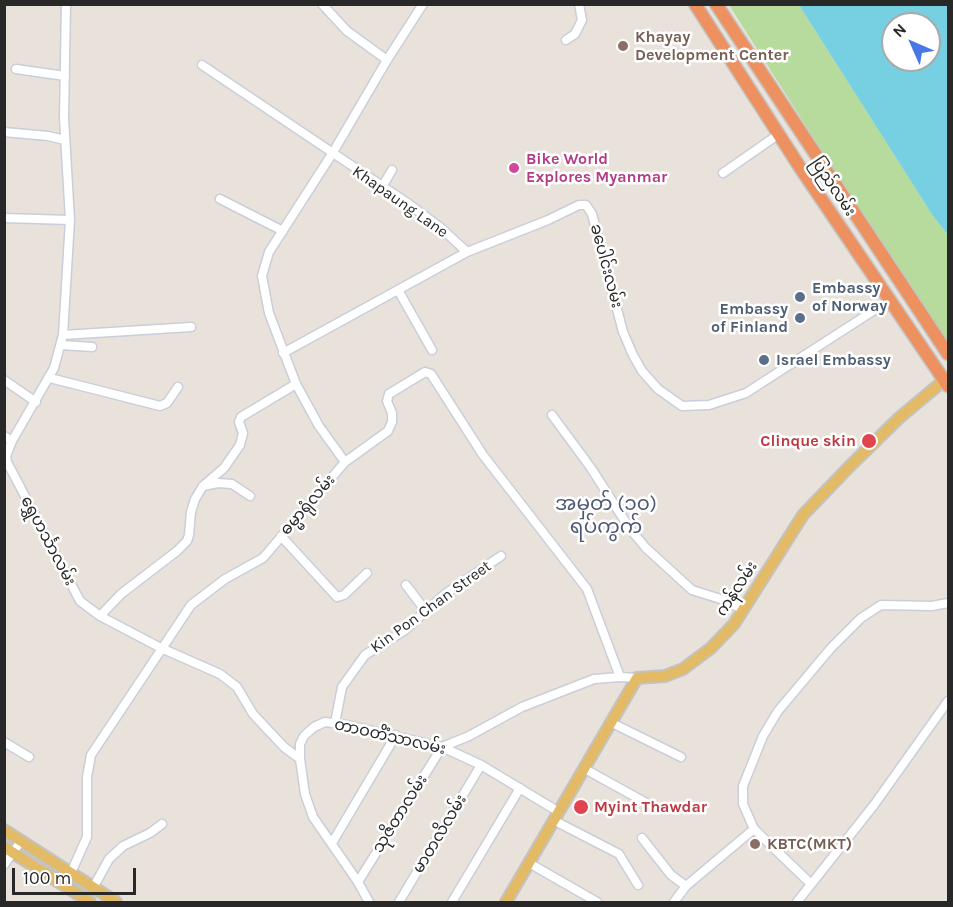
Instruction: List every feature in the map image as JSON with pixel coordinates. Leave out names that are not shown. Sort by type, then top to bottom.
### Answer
[{"type":"highway","name":"ပြည်လမ်း","points":[[695,4],[778,134],[947,381]]},
{"type":"highway","name":"ပြည်လမ်း","points":[[716,4],[948,354]]},
{"type":"highway","points":[[733,63],[748,53]]},
{"type":"main road","name":"ကန်လမ်း","points":[[637,678],[665,676],[683,669],[711,648],[734,624],[803,515],[849,467],[947,381]]},
{"type":"main road","points":[[506,903],[637,678]]},
{"type":"main road","points":[[4,830],[116,903]]},
{"type":"main road","points":[[9,850],[90,903]]},
{"type":"street","name":"ရွှေဟင်္သာလမ်း","points":[[66,4],[65,140],[70,219],[63,335],[50,378],[36,402],[8,438],[6,456],[15,478],[80,601],[100,616],[161,648],[220,675],[237,687],[253,714],[284,747],[300,759]]},
{"type":"street","points":[[322,4],[347,31],[387,60]]},
{"type":"street","name":"ဓမ္မာရုံလမ်း","points":[[65,886],[87,837],[87,777],[91,755],[161,648],[191,605],[201,595],[263,558],[345,462],[319,426],[296,384],[269,313],[262,276],[268,252],[332,154],[423,4]]},
{"type":"street","points":[[566,40],[574,34],[582,20],[579,4]]},
{"type":"street","name":"Khapaung Lane","points":[[202,65],[441,228],[466,252]]},
{"type":"street","points":[[16,69],[65,76]]},
{"type":"street","points":[[4,132],[65,140]]},
{"type":"street","points":[[723,173],[778,134]]},
{"type":"street","points":[[382,187],[392,170]]},
{"type":"street","points":[[220,200],[283,231]]},
{"type":"street","name":"ခပေါင်းလမ်း","points":[[283,353],[466,252],[548,220],[579,205],[586,205],[592,214],[623,332],[633,355],[642,371],[658,389],[682,406],[709,405],[746,393],[890,300]]},
{"type":"street","points":[[4,218],[70,219]]},
{"type":"street","points":[[398,290],[432,350]]},
{"type":"street","points":[[63,335],[191,327]]},
{"type":"street","points":[[61,345],[92,346]]},
{"type":"street","points":[[345,462],[388,431],[392,422],[392,413],[387,401],[389,394],[425,372],[431,374],[483,455],[587,589],[620,677]]},
{"type":"street","points":[[50,378],[160,406],[167,403],[178,387]]},
{"type":"street","points":[[4,380],[36,402]]},
{"type":"street","points":[[100,616],[120,594],[187,541],[195,499],[203,486],[224,468],[240,445],[243,433],[239,422],[241,417],[296,384]]},
{"type":"street","points":[[552,415],[591,468],[630,529],[646,548],[692,590],[722,598],[743,610]]},
{"type":"street","points":[[203,486],[218,483],[232,484],[250,496]]},
{"type":"street","points":[[281,536],[337,597],[344,595],[367,573]]},
{"type":"street","name":"Kin Pon Chan Street","points":[[334,723],[342,687],[365,655],[405,630],[445,594],[501,556]]},
{"type":"street","points":[[406,585],[425,610]]},
{"type":"street","points":[[811,884],[754,829],[743,804],[743,786],[763,736],[778,711],[831,648],[861,618],[877,607],[933,606],[948,603]]},
{"type":"street","points":[[442,747],[469,736],[504,716],[594,679],[637,678]]},
{"type":"street","points":[[797,903],[874,805],[948,701]]},
{"type":"street","name":"တာဝတိံသာလမ်း","points":[[300,759],[300,744],[304,736],[314,727],[325,722],[396,735],[442,747],[481,765],[520,788],[557,816],[619,854],[638,885]]},
{"type":"street","points":[[612,723],[681,757]]},
{"type":"street","points":[[332,843],[396,735]]},
{"type":"street","points":[[4,742],[28,757]]},
{"type":"street","name":"သုဇိတာလမ်း","points":[[358,882],[442,747]]},
{"type":"street","points":[[300,759],[304,794],[313,817],[332,843],[344,865],[358,882],[369,903]]},
{"type":"street","name":"မာတလိလမ်း","points":[[399,903],[481,765]]},
{"type":"street","points":[[585,769],[650,805]]},
{"type":"street","points":[[452,903],[520,788]]},
{"type":"street","points":[[93,888],[109,859],[123,846],[162,824]]},
{"type":"street","points":[[674,903],[686,886],[754,829]]},
{"type":"street","points":[[642,838],[671,875],[686,886]]},
{"type":"street","points":[[4,865],[9,850],[21,841]]},
{"type":"street","points":[[530,863],[597,903]]},
{"type":"green space","points":[[729,5],[799,5],[933,216],[948,235],[948,341],[899,272]]},
{"type":"water","points":[[799,5],[948,5],[948,235],[933,216]]},
{"type":"place","name":"Khayay Development Center","points":[[623,46]]},
{"type":"place","name":"Bike World Explores Myanmar","points":[[514,168]]},
{"type":"place","name":"Embassy of Norway","points":[[800,297]]},
{"type":"place","name":"Embassy of Finland","points":[[800,318]]},
{"type":"place","name":"Israel Embassy","points":[[764,360]]},
{"type":"place","name":"Clinque skin","points":[[869,441]]},
{"type":"place","name":"Myint Thawdar","points":[[581,807]]},
{"type":"place","name":"KBTC(MKT)","points":[[755,844]]},
{"type":"district","name":"အမှတ် (၁၀) ရပ်ကွက်","points":[[606,516]]}]
